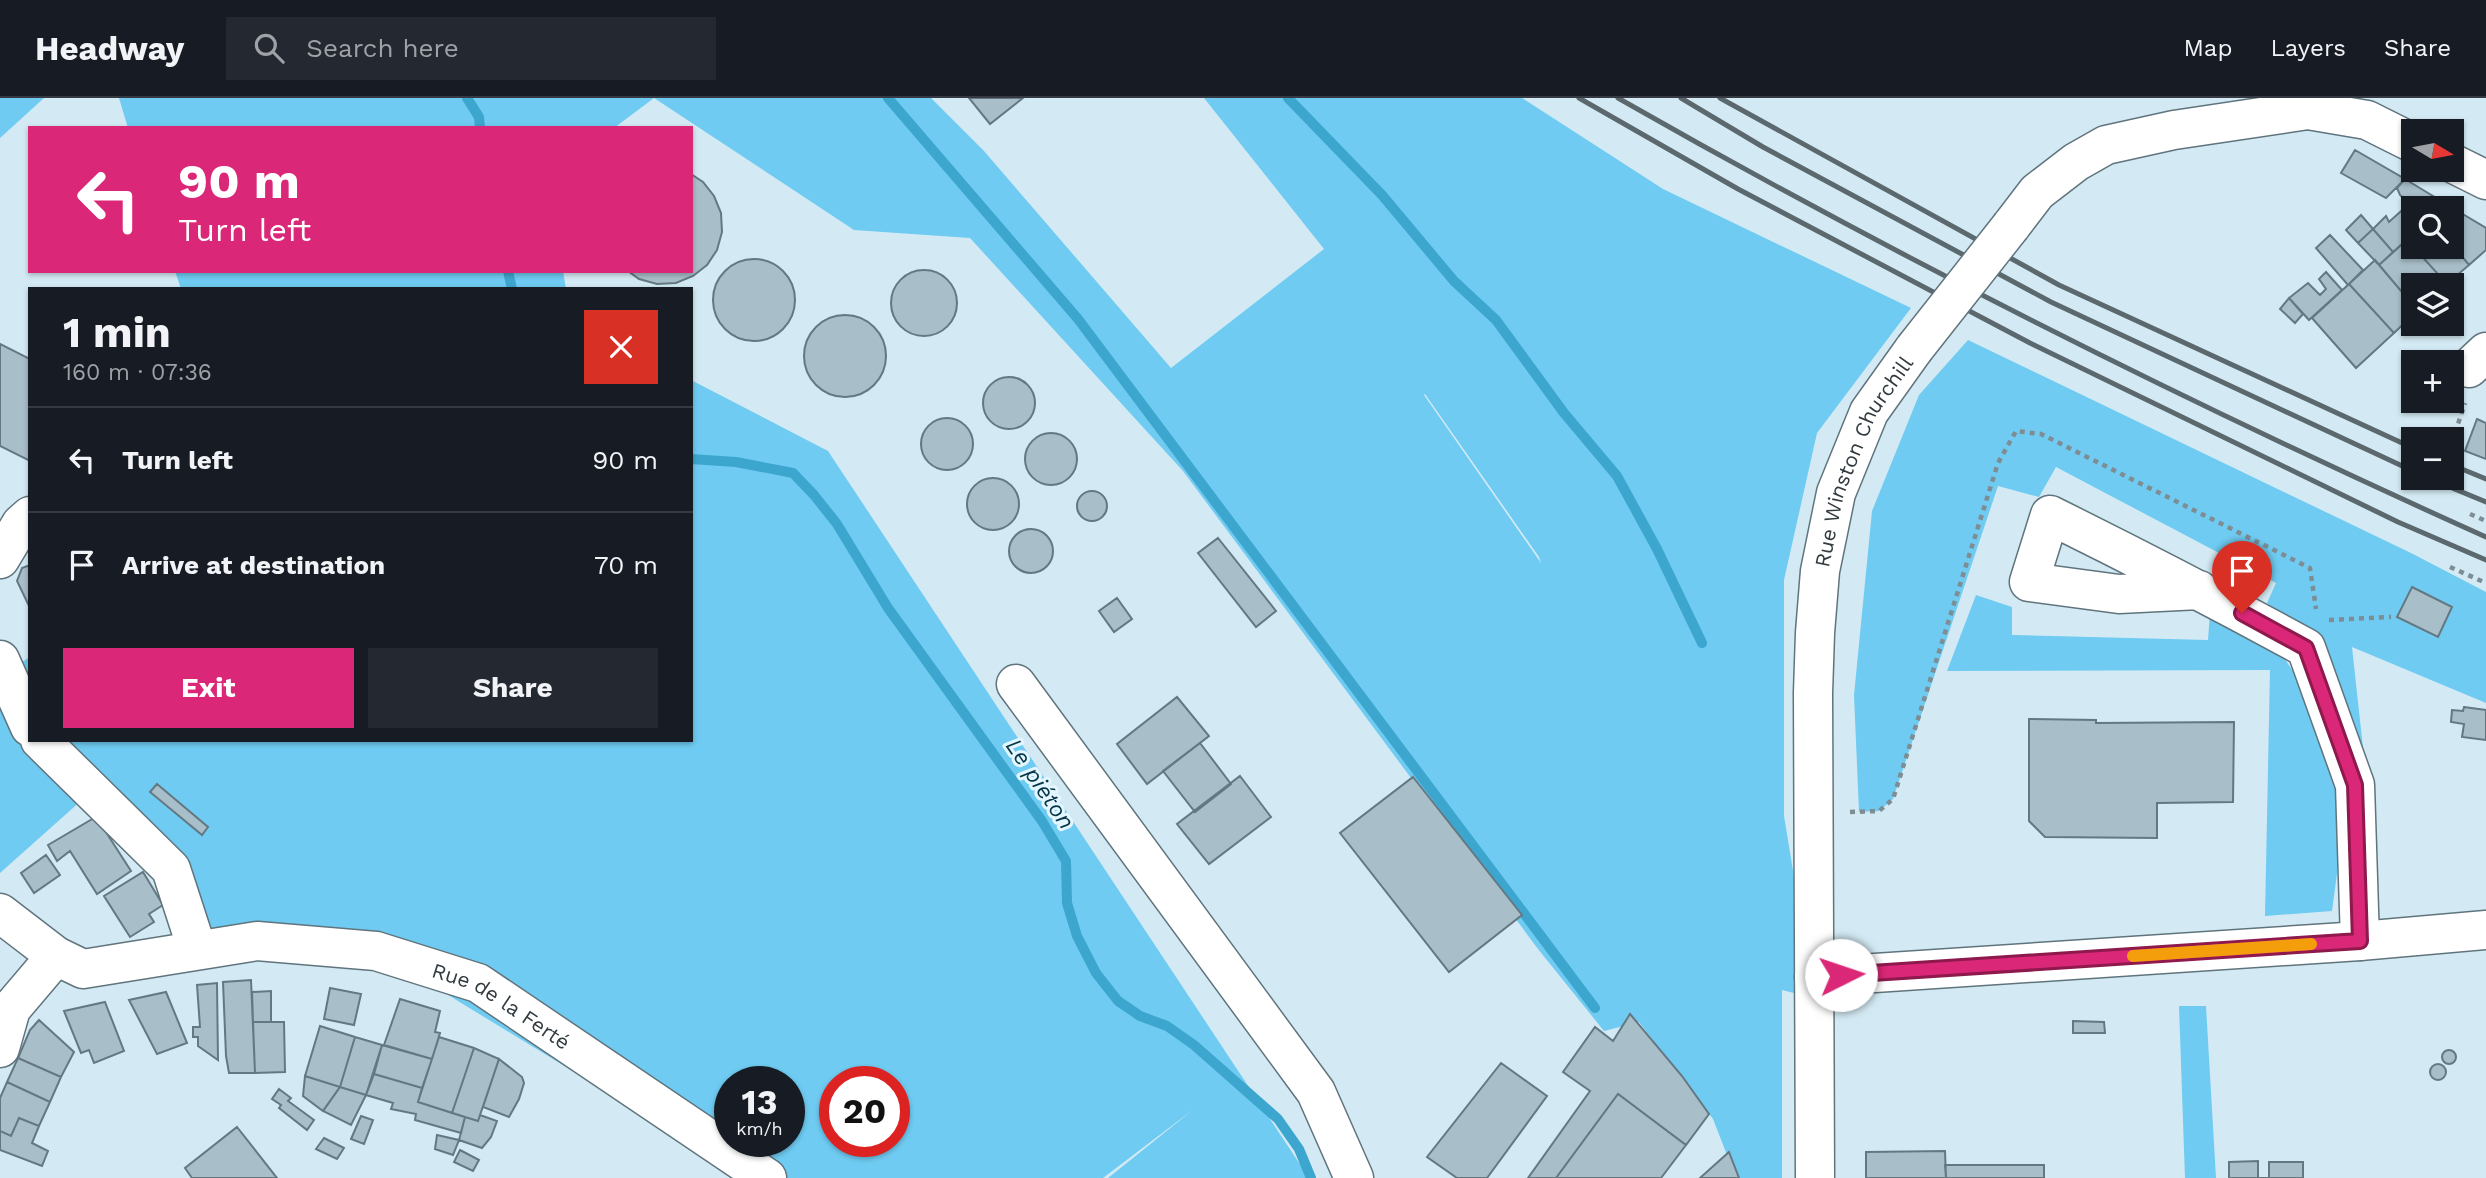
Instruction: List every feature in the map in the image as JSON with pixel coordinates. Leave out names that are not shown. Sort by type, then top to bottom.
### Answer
[{"type":"main road","name":"Rue Winston Churchill","points":[[1815,1178],[1815,633],[1820,571],[1836,493],[1869,412],[1913,349],[2038,192],[2076,162],[2106,145],[2262,108],[2308,110],[2367,120],[2401,137]]},
{"type":"main road","points":[[2464,169],[2486,180]]},
{"type":"main road","points":[[0,559],[21,524],[28,518]]},
{"type":"main road","points":[[2199,590],[2306,648],[2355,785],[2360,941]]},
{"type":"main road","points":[[0,660],[28,723]]},
{"type":"main road","points":[[1016,684],[1316,1092],[1354,1178]]},
{"type":"main road","points":[[42,742],[171,869],[197,949]]},
{"type":"main road","name":"Rue de la Ferté","points":[[0,912],[56,956],[83,969],[257,941],[376,951],[478,984],[767,1178]]},
{"type":"main road","points":[[1814,977],[2360,941],[2486,930]]},
{"type":"main road","points":[[0,1048],[11,1009],[56,956]]},
{"type":"path","points":[[2470,514],[2486,521]]},
{"type":"path","points":[[2450,567],[2486,583]]},
{"type":"path","points":[[2318,621],[2391,617]]},
{"type":"shaded area","points":[[0,98],[44,98],[0,138]]},
{"type":"shaded area","points":[[119,98],[654,98],[617,126],[127,126]]},
{"type":"shaded area","points":[[654,98],[931,98],[984,151],[1171,368],[1324,249],[1204,98],[1522,98],[1663,189],[1911,308],[1817,433],[1784,580],[1784,816],[1814,998],[1782,990],[1782,1178],[1736,1178],[1713,1119],[1639,1022],[1604,1031],[1538,949],[1183,471],[970,238],[854,230]],"holes":[[[1425,394],[1539,557],[1541,563]]]},
{"type":"shaded area","points":[[176,273],[563,273],[566,287],[180,287]]},
{"type":"shaded area","points":[[1968,340],[2413,554],[2486,592],[2486,703],[2352,647],[2363,748],[2323,654],[2267,603],[2276,583],[2056,467],[2039,497],[1998,486],[1893,799],[1879,811],[1859,812],[1854,695],[1872,511],[1919,395]]},
{"type":"shaded area","points":[[693,381],[828,451],[1309,1178],[1108,1178],[1194,1109],[1103,1178],[748,1178],[376,951],[197,949],[171,869],[92,791],[0,873],[0,660],[6,672],[28,658],[28,742],[693,742]]},
{"type":"shaded area","points":[[1976,595],[2012,607],[2012,635],[2208,640],[2210,612],[2272,641],[2300,681],[2332,765],[2343,829],[2332,911],[2265,916],[2270,670],[1947,671]]},
{"type":"shaded area","points":[[2179,1006],[2206,1006],[2216,1178],[2185,1178]]},
{"type":"building","points":[[969,98],[1023,98],[990,124]]},
{"type":"building","points":[[2355,150],[2401,177],[2402,182],[2386,198],[2341,173]]},
{"type":"building","points":[[693,175],[703,182],[714,196],[721,213],[722,232],[717,250],[707,265],[693,276],[676,283],[657,284],[639,279],[631,273],[693,273]]},
{"type":"building","points":[[2402,182],[2410,182],[2433,196],[2401,196],[2397,188]]},
{"type":"building","points":[[2401,211],[2401,245],[2393,252],[2373,229],[2386,216],[2389,222]]},
{"type":"building","points":[[2361,215],[2373,229],[2358,243],[2346,230]]},
{"type":"building","points":[[2464,215],[2486,228],[2486,250],[2469,265],[2464,259]]},
{"type":"building","points":[[2373,229],[2393,252],[2379,265],[2358,243]]},
{"type":"building","points":[[2330,235],[2363,270],[2348,285],[2316,248]]},
{"type":"building","points":[[2401,245],[2401,259],[2424,259],[2437,273],[2401,273],[2401,291],[2379,265]]},
{"type":"building","points":[[754,259],[770,262],[783,271],[792,284],[795,300],[792,316],[783,329],[770,338],[754,341],[738,338],[725,329],[716,316],[713,300],[716,284],[725,271],[738,262]]},
{"type":"building","points":[[2424,259],[2464,259],[2469,265],[2460,273],[2437,273]]},
{"type":"building","points":[[2375,260],[2401,291],[2401,326],[2394,333],[2349,284]]},
{"type":"building","points":[[924,270],[937,273],[947,280],[954,290],[957,303],[954,316],[947,326],[937,333],[924,336],[911,333],[901,326],[894,316],[891,303],[894,290],[901,280],[911,273]]},
{"type":"building","points":[[2326,272],[2342,290],[2309,320],[2289,298],[2308,283],[2320,295],[2326,289],[2319,279]]},
{"type":"building","points":[[2349,284],[2394,333],[2356,368],[2312,318]]},
{"type":"building","points":[[2289,298],[2303,314],[2295,323],[2280,309]]},
{"type":"building","points":[[845,315],[861,318],[874,327],[883,340],[886,356],[883,372],[874,385],[861,394],[845,397],[829,394],[816,385],[807,372],[804,356],[807,340],[816,327],[829,318]]},
{"type":"building","points":[[0,344],[28,358],[28,460],[0,446]]},
{"type":"building","points":[[1009,377],[1019,379],[1027,385],[1033,393],[1033,413],[1027,421],[1019,427],[1009,429],[999,427],[991,421],[985,413],[983,403],[985,393],[991,385],[999,379]]},
{"type":"building","points":[[947,418],[957,420],[965,426],[971,434],[971,454],[965,462],[957,468],[947,470],[937,468],[929,462],[923,454],[921,444],[923,434],[929,426],[937,420]]},
{"type":"building","points":[[2477,419],[2486,423],[2486,459],[2465,451]]},
{"type":"building","points":[[1051,433],[1061,435],[1069,441],[1075,449],[1075,469],[1069,477],[1061,483],[1051,485],[1041,483],[1033,477],[1027,469],[1025,459],[1027,449],[1033,441],[1041,435]]},
{"type":"building","points":[[993,478],[1003,480],[1011,486],[1017,494],[1017,514],[1011,522],[1003,528],[993,530],[983,528],[975,522],[969,514],[967,504],[969,494],[975,486],[983,480]]},
{"type":"building","points":[[1092,491],[1102,496],[1107,506],[1102,516],[1092,521],[1082,516],[1077,506],[1082,496]]},
{"type":"building","points":[[1031,529],[1046,536],[1053,551],[1046,566],[1031,573],[1016,566],[1009,551],[1016,536]]},
{"type":"building","points":[[1218,538],[1276,611],[1256,627],[1198,553]]},
{"type":"building","points":[[28,566],[28,604],[17,581],[22,568]]},
{"type":"building","points":[[2412,587],[2452,607],[2438,637],[2397,617]]},
{"type":"building","points":[[1117,598],[1132,619],[1114,632],[1099,611]]},
{"type":"building","points":[[1177,697],[1209,736],[1147,784],[1117,744]]},
{"type":"building","points":[[2464,707],[2486,710],[2486,740],[2462,737],[2464,724],[2451,722],[2452,710],[2463,711]]},
{"type":"building","points":[[2029,719],[2096,720],[2096,723],[2234,722],[2233,802],[2157,803],[2157,838],[2045,837],[2029,821]]},
{"type":"building","points":[[1200,743],[1231,784],[1195,812],[1163,771]]},
{"type":"building","points":[[1240,776],[1271,817],[1209,864],[1177,824]]},
{"type":"building","points":[[1413,777],[1522,915],[1449,972],[1340,833]]},
{"type":"building","points":[[157,784],[208,827],[202,835],[150,792]]},
{"type":"building","points":[[94,818],[131,871],[97,894],[70,851],[57,861],[48,845]]},
{"type":"building","points":[[46,855],[60,875],[34,893],[21,873]]},
{"type":"building","points":[[143,872],[163,905],[149,914],[154,922],[130,937],[104,896]]},
{"type":"building","points":[[251,980],[255,1073],[229,1073],[223,982]]},
{"type":"building","points":[[217,983],[218,1060],[198,1046],[198,1037],[193,1037],[193,1027],[200,1027],[197,985]]},
{"type":"building","points":[[330,988],[361,994],[354,1025],[324,1019]]},
{"type":"building","points":[[271,991],[271,1022],[253,1022],[252,992]]},
{"type":"building","points":[[166,992],[187,1043],[157,1054],[129,1000]]},
{"type":"building","points":[[400,999],[440,1011],[435,1032],[440,1033],[432,1059],[384,1045]]},
{"type":"building","points":[[105,1002],[124,1051],[94,1063],[89,1050],[81,1053],[64,1011]]},
{"type":"building","points":[[1630,1014],[1682,1076],[1709,1114],[1686,1145],[1618,1094],[1556,1178],[1528,1178],[1590,1091],[1563,1072],[1595,1027],[1613,1041]]},
{"type":"building","points":[[39,1020],[74,1052],[61,1077],[18,1058],[30,1030]]},
{"type":"building","points":[[2073,1021],[2104,1022],[2105,1033],[2073,1033]]},
{"type":"building","points":[[253,1022],[284,1022],[285,1072],[255,1073]]},
{"type":"building","points":[[320,1026],[355,1037],[340,1087],[305,1076]]},
{"type":"building","points":[[355,1037],[382,1045],[366,1095],[340,1087]]},
{"type":"building","points":[[439,1037],[474,1048],[452,1113],[418,1102]]},
{"type":"building","points":[[382,1045],[432,1059],[422,1088],[374,1074]]},
{"type":"building","points":[[474,1048],[499,1059],[478,1121],[452,1113]]},
{"type":"building","points":[[2446,1050],[2452,1050],[2456,1057],[2452,1064],[2446,1064],[2442,1060],[2442,1054]]},
{"type":"building","points":[[18,1058],[61,1077],[50,1102],[7,1082]]},
{"type":"building","points":[[499,1059],[522,1077],[524,1083],[509,1117],[483,1107]]},
{"type":"building","points":[[1501,1063],[1547,1096],[1487,1178],[1457,1178],[1427,1157]]},
{"type":"building","points":[[2438,1064],[2446,1072],[2438,1080],[2430,1072]]},
{"type":"building","points":[[374,1074],[422,1088],[418,1102],[465,1117],[461,1133],[415,1120],[416,1114],[391,1109],[393,1103],[366,1095]]},
{"type":"building","points":[[305,1076],[340,1087],[323,1111],[303,1096]]},
{"type":"building","points":[[7,1082],[50,1102],[39,1126],[19,1118],[11,1136],[0,1131],[0,1098]]},
{"type":"building","points":[[340,1087],[366,1095],[351,1125],[323,1111]]},
{"type":"building","points":[[279,1089],[291,1098],[288,1101],[314,1120],[307,1130],[272,1099]]},
{"type":"building","points":[[1618,1094],[1686,1145],[1661,1178],[1556,1178]]},
{"type":"building","points":[[480,1115],[497,1121],[491,1137],[482,1148],[459,1140],[465,1117],[478,1121]]},
{"type":"building","points":[[361,1116],[373,1120],[364,1144],[351,1139]]},
{"type":"building","points":[[19,1118],[39,1126],[32,1143],[48,1151],[42,1166],[0,1150],[0,1131],[11,1136]]},
{"type":"building","points":[[237,1127],[277,1178],[192,1178],[185,1168]]},
{"type":"building","points":[[437,1135],[459,1140],[453,1155],[435,1149]]},
{"type":"building","points":[[324,1138],[344,1148],[337,1159],[316,1149]]},
{"type":"building","points":[[460,1150],[479,1160],[473,1171],[454,1162]]},
{"type":"building","points":[[1945,1151],[1946,1178],[1866,1178],[1866,1152]]},
{"type":"building","points":[[1729,1152],[1739,1178],[1700,1178]]},
{"type":"building","points":[[2258,1161],[2258,1178],[2229,1178],[2229,1162]]},
{"type":"building","points":[[2269,1162],[2303,1162],[2303,1178],[2269,1178]]},
{"type":"building","points":[[1945,1165],[2044,1165],[2044,1178],[1946,1178]]},
{"type":"waterway","name":"Le piéton","points":[[467,98],[479,117],[480,126]]},
{"type":"waterway","points":[[888,98],[1078,319],[1595,1008]]},
{"type":"waterway","points":[[1288,98],[1382,195],[1454,281],[1496,320],[1564,413],[1617,476],[1657,549],[1702,643]]},
{"type":"waterway","name":"Le piéton","points":[[508,273],[512,287]]},
{"type":"waterway","name":"Le piéton","points":[[693,459],[736,462],[793,473],[814,495],[837,524],[888,608],[1042,821],[1066,861],[1067,903],[1077,936],[1096,973],[1118,1001],[1140,1016],[1167,1026],[1194,1045],[1278,1119],[1299,1149],[1311,1178]]},
{"type":"railway","points":[[1579,98],[1738,189],[2030,343],[2398,522],[2486,560]]},
{"type":"railway","points":[[1618,98],[1831,216],[2047,328],[2265,435],[2486,537]]},
{"type":"railway","points":[[1681,98],[1763,147],[2051,302],[2401,465]]},
{"type":"railway","points":[[1720,98],[2059,285],[2401,442]]},
{"type":"railway","points":[[2464,470],[2486,479]]},
{"type":"railway","points":[[2457,490],[2486,502]]},
{"type":"slow traffic","points":[[2133,956],[2311,944]]},
{"type":"route","points":[[1841,975],[2360,941],[2355,785],[2306,648],[2242,613]]}]
